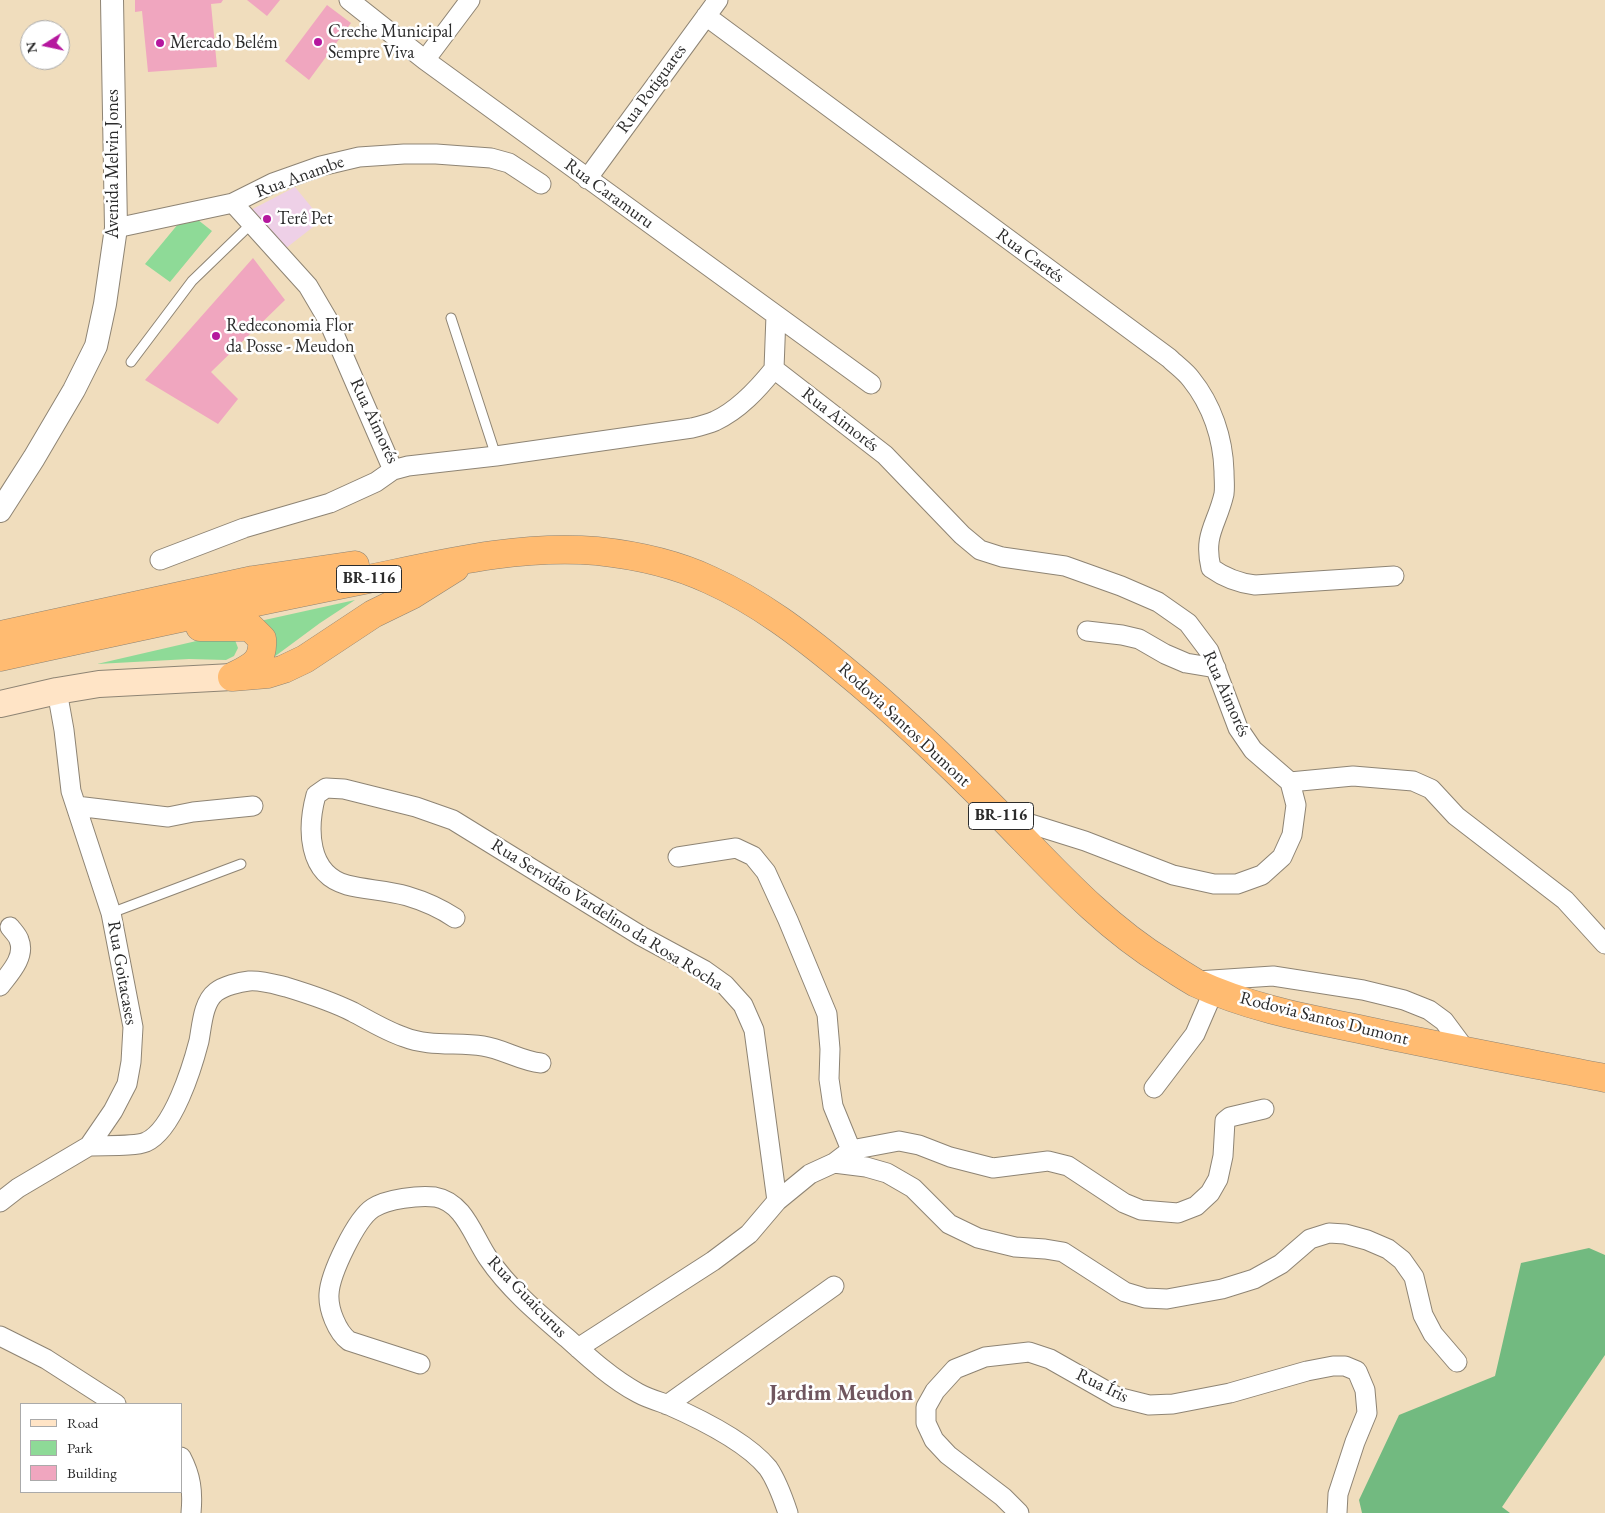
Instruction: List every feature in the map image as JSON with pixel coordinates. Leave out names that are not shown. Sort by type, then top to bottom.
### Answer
[{"type":"highway","name":"Rodovia Santos Dumont","points":[[156,623],[468,559],[524,552],[559,550],[598,552],[672,566],[709,579],[768,612],[801,634],[875,695],[998,813],[1103,918],[1159,960],[1204,986],[1292,1015],[1600,1082]]},
{"type":"highway","points":[[0,636],[252,580],[352,565],[468,559]]},
{"type":"highway","points":[[232,677],[268,674],[305,659],[373,614],[412,595],[468,559]]},
{"type":"highway","points":[[156,623],[196,627],[250,626],[262,640],[263,650],[257,662],[232,677]]},
{"type":"highway","name":"BR-116","points":[[0,657],[156,623]]},
{"type":"main road","points":[[0,704],[57,691],[125,682],[232,677]]},
{"type":"street","name":"Avenida Melvin Jones","points":[[0,511],[74,390],[96,346],[105,304],[116,228],[112,0]]},
{"type":"street","name":"Rua Caramuru","points":[[349,0],[425,60],[871,384]]},
{"type":"street","points":[[425,60],[470,0]]},
{"type":"street","name":"Rua Potiguares","points":[[587,179],[718,0]]},
{"type":"street","name":"Rua Caetés","points":[[706,16],[1169,358],[1191,378],[1210,407],[1224,452],[1224,492],[1219,513],[1210,532],[1208,552],[1211,568],[1224,578],[1242,584],[1255,585],[1394,576]]},
{"type":"street","name":"Rua Anambe","points":[[116,228],[233,203],[273,183],[320,166],[360,157],[436,154],[491,158],[509,164],[541,184]]},
{"type":"street","name":"Rua Aimorés","points":[[233,203],[308,286],[328,320],[393,470],[408,466],[496,456],[692,428],[715,421],[732,411],[756,392],[774,369],[885,455],[962,535],[980,550],[1002,557],[1065,566],[1121,586],[1158,602],[1188,623],[1209,651],[1238,728],[1253,750],[1290,782]]},
{"type":"street","points":[[774,369],[776,315]]},
{"type":"street","points":[[160,560],[244,528],[330,503],[376,482],[393,470]]},
{"type":"street","points":[[1087,631],[1139,639],[1165,654],[1186,663],[1216,668]]},
{"type":"street","name":"Rua Goitacases","points":[[0,1202],[18,1188],[89,1146],[113,1111],[127,1084],[131,1062],[132,1027],[111,913],[71,791],[64,730],[57,691]]},
{"type":"street","points":[[998,813],[1085,841],[1174,875],[1214,884],[1237,884],[1262,875],[1282,857],[1292,835],[1296,805],[1290,782],[1353,776],[1414,781],[1431,789],[1456,816],[1565,900],[1605,944]]},
{"type":"street","name":"Rua Servidão Vardelino da Rosa Rocha","points":[[455,918],[442,909],[405,896],[345,884],[322,871],[315,858],[311,841],[312,810],[316,795],[326,788],[344,789],[453,820],[641,936],[704,970],[725,985],[743,1005],[754,1030],[777,1201]]},
{"type":"street","points":[[76,806],[168,817],[193,812],[253,806]]},
{"type":"street","points":[[678,857],[736,848],[753,856],[766,872],[796,938],[826,1014],[830,1049],[829,1079],[833,1106],[851,1150],[899,1141],[919,1145],[950,1157],[993,1168],[1048,1161],[1068,1166],[1124,1204],[1141,1210],[1178,1213],[1196,1206],[1210,1193],[1218,1179],[1223,1156],[1225,1121],[1230,1117],[1264,1109]]},
{"type":"street","points":[[0,986],[14,968],[20,955],[20,940],[10,927]]},
{"type":"street","points":[[1154,1088],[1194,1034],[1204,986],[1273,976],[1363,990],[1404,1000],[1429,1010],[1444,1021],[1467,1052]]},
{"type":"street","points":[[89,1146],[143,1143],[154,1137],[163,1128],[188,1081],[206,1006],[216,992],[234,984],[249,981],[266,982],[317,996],[353,1012],[386,1030],[407,1038],[431,1043],[482,1046],[500,1050],[525,1060],[541,1063]]},
{"type":"street","name":"Rua Guaicurus","points":[[578,1348],[713,1261],[749,1234],[777,1201],[810,1174],[834,1163],[851,1150]]},
{"type":"street","points":[[834,1163],[866,1167],[887,1173],[913,1188],[949,1224],[978,1238],[1015,1247],[1063,1252],[1125,1292],[1145,1298],[1167,1299],[1222,1289],[1254,1279],[1281,1264],[1310,1239],[1329,1233],[1345,1234],[1366,1240],[1388,1249],[1402,1260],[1414,1277],[1423,1316],[1433,1334],[1457,1362]]},
{"type":"street","name":"Rua Guaicurus","points":[[420,1364],[350,1341],[341,1333],[333,1316],[329,1295],[333,1277],[342,1254],[362,1219],[373,1208],[395,1200],[435,1197],[458,1208],[488,1259],[509,1284],[535,1310],[614,1378],[639,1394],[667,1405],[741,1444],[768,1469],[788,1513]]},
{"type":"street","points":[[667,1405],[834,1286]]},
{"type":"street","points":[[0,1336],[46,1359],[114,1403]]},
{"type":"street","name":"Rua Íris","points":[[1019,1513],[1004,1496],[948,1455],[934,1440],[926,1423],[926,1407],[935,1391],[955,1369],[985,1357],[1029,1352],[1050,1360],[1117,1397],[1149,1405],[1173,1404],[1230,1392],[1306,1371],[1333,1366],[1345,1366],[1357,1371],[1365,1390],[1367,1413],[1355,1442],[1338,1494],[1337,1513]]},
{"type":"street","points":[[182,1459],[190,1473],[193,1499],[191,1513]]},
{"type":"lane","points":[[131,362],[192,281],[251,224]]},
{"type":"lane","points":[[451,318],[496,456]]},
{"type":"lane","points":[[111,913],[241,864]]},
{"type":"shaded area","points":[[295,187],[322,220],[281,252],[245,213]]},
{"type":"green space","points":[[188,212],[212,231],[170,282],[145,264]]},
{"type":"green space","points":[[355,600],[320,623],[270,660],[260,621]]},
{"type":"green space","points":[[218,636],[235,640],[238,648],[234,656],[226,660],[189,659],[97,664]]},
{"type":"green space","points":[[1589,1248],[1605,1255],[1605,1355],[1502,1507],[1510,1513],[1362,1513],[1359,1500],[1399,1415],[1495,1376],[1521,1263]]},
{"type":"building","points":[[135,0],[223,0],[221,3],[211,4],[217,67],[148,72],[142,11],[135,12]]},
{"type":"building","points":[[247,0],[280,0],[267,16]]},
{"type":"building","name":"Creche Municipal Sempre Viva","points":[[327,5],[351,23],[309,80],[285,61]]},
{"type":"building","name":"Redeconomia Flor da Posse - Meudon","points":[[253,258],[285,300],[211,372],[238,399],[218,424],[145,380]]},
{"type":"place","name":"Creche Municipal Sempre Viva","points":[[318,42]]},
{"type":"place","name":"Mercado Belém","points":[[160,43]]},
{"type":"place","name":"Terê Pet","points":[[267,219]]},
{"type":"place","name":"Redeconomia Flor da Posse - Meudon","points":[[216,336]]},
{"type":"district","name":"Jardim Meudon","points":[[841,1394]]}]
